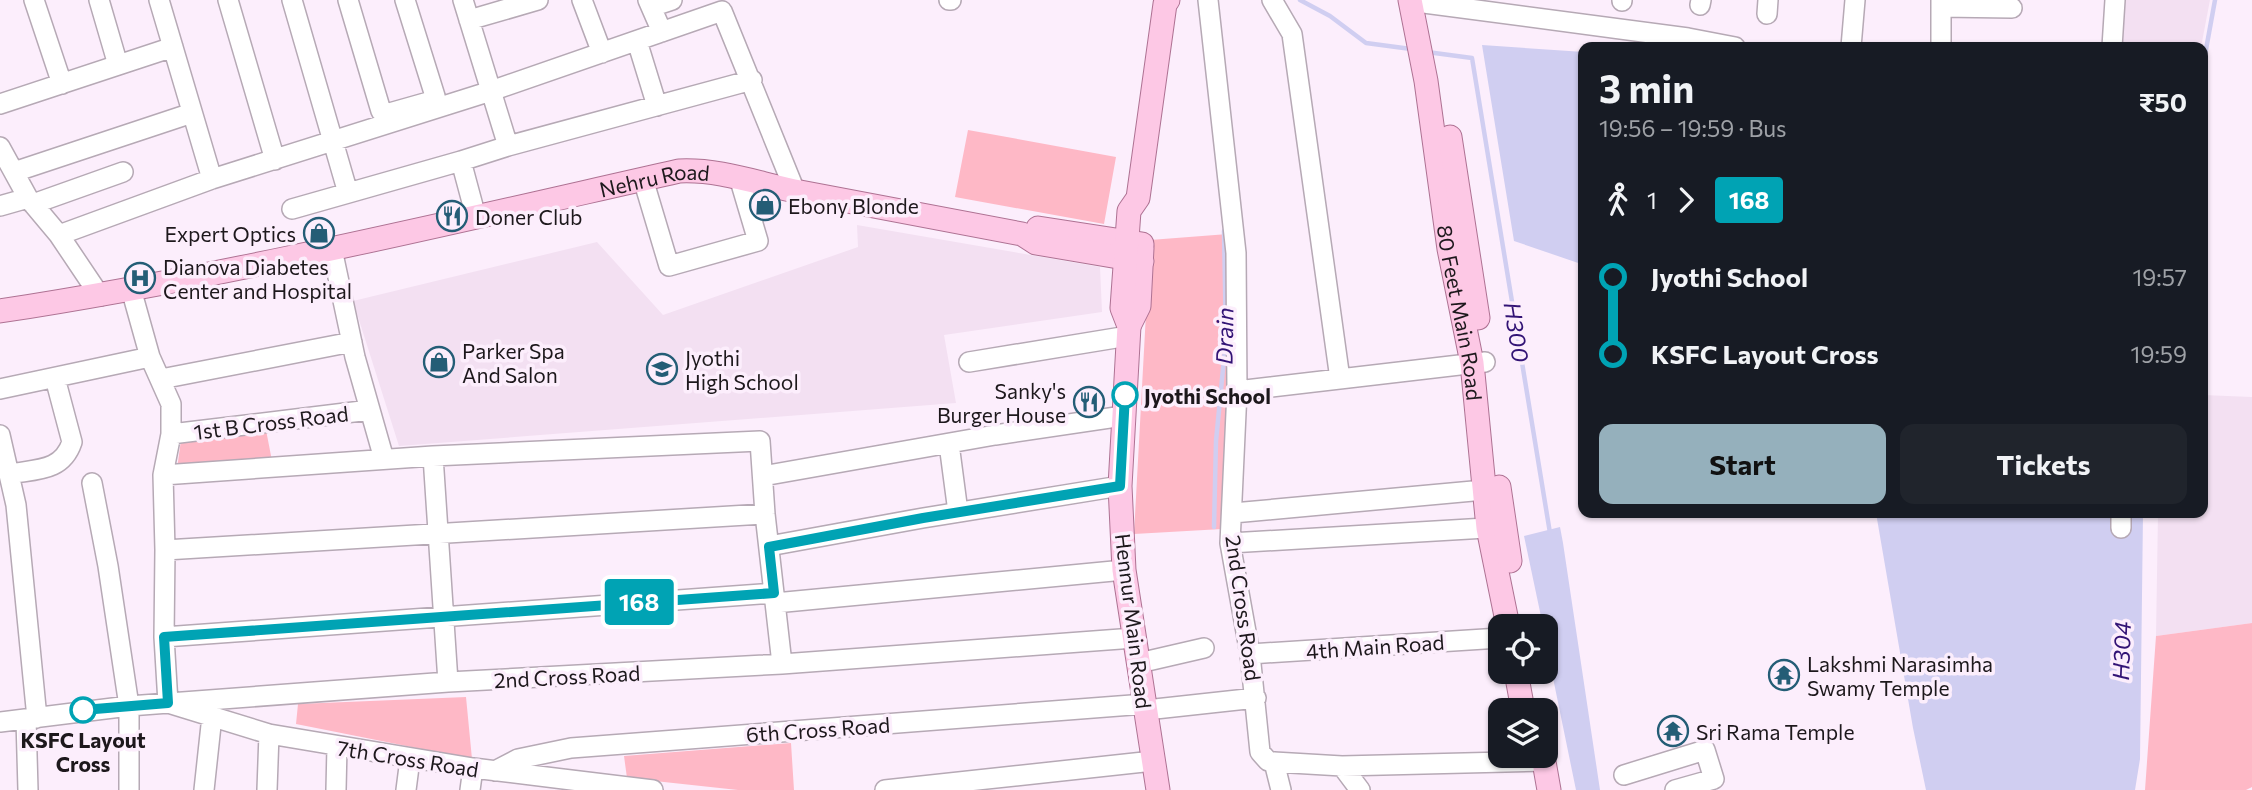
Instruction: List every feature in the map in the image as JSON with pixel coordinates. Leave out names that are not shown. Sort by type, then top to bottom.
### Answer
[{"type":"main road","name":"Hennur Main Road","points":[[1158,790],[1124,570],[1120,486],[1129,331],[1139,306],[1134,251],[1144,210],[1138,198],[1166,1]]},
{"type":"main road","name":"80 Feet Main Road","points":[[1417,2],[1433,79],[1479,363],[1507,614]]},
{"type":"main road","name":"Nehru Road","points":[[0,311],[100,296],[332,249],[679,171],[697,170],[1022,234],[1035,227],[1134,251]]},
{"type":"main road","name":"80 Feet Main Road","points":[[1479,363],[1484,490],[1519,614]]},
{"type":"main road","points":[[1535,790],[1536,768]]},
{"type":"main road","points":[[1541,768],[1549,790]]},
{"type":"street","points":[[34,0],[62,84]]},
{"type":"street","points":[[99,0],[118,65]]},
{"type":"street","points":[[159,0],[212,179]]},
{"type":"street","points":[[228,0],[275,160]]},
{"type":"street","points":[[292,0],[348,193]]},
{"type":"street","points":[[348,0],[381,111],[386,114],[432,101],[435,96],[405,0]]},
{"type":"street","points":[[463,0],[508,146]]},
{"type":"street","points":[[469,20],[538,0]]},
{"type":"street","points":[[582,0],[602,53]]},
{"type":"street","points":[[662,32],[650,4],[672,0]]},
{"type":"street","name":"2nd Cross Road","points":[[1208,0],[1236,253],[1237,391],[1230,543],[1250,654],[1260,752],[1268,761],[1273,762],[1281,790]]},
{"type":"street","points":[[1272,0],[1292,34],[1340,379]]},
{"type":"street","points":[[1852,42],[1855,0]]},
{"type":"street","points":[[2112,42],[2115,0]]},
{"type":"street","points":[[1417,2],[1709,42]]},
{"type":"street","points":[[1941,42],[1941,4],[2012,8]]},
{"type":"street","points":[[59,236],[212,179],[491,91],[723,11],[795,191]]},
{"type":"street","points":[[636,41],[657,106]]},
{"type":"street","points":[[0,104],[173,47]]},
{"type":"street","points":[[292,209],[508,146],[752,80]]},
{"type":"street","points":[[14,172],[192,113]]},
{"type":"street","points":[[0,147],[31,201],[100,296]]},
{"type":"street","points":[[461,161],[476,217]]},
{"type":"street","points":[[0,206],[31,201],[124,172]]},
{"type":"street","points":[[643,179],[669,266],[758,241],[740,177]]},
{"type":"street","points":[[332,249],[352,342],[384,459]]},
{"type":"street","points":[[131,289],[150,357],[171,404],[171,434],[163,475],[164,637],[168,703]]},
{"type":"street","points":[[969,362],[1129,331]]},
{"type":"street","points":[[160,379],[352,342]]},
{"type":"street","points":[[0,389],[150,357]]},
{"type":"street","points":[[1237,391],[1479,363]]},
{"type":"street","points":[[5,471],[57,464],[69,452],[72,442],[55,378]]},
{"type":"street","name":"1st B Cross Road","points":[[171,434],[370,410]]},
{"type":"street","points":[[763,476],[1123,416]]},
{"type":"street","points":[[0,435],[5,471],[16,505],[32,719],[28,790]]},
{"type":"street","points":[[163,475],[433,456],[760,441],[765,514],[782,664]]},
{"type":"street","points":[[949,444],[958,512]]},
{"type":"street","points":[[433,456],[448,682]]},
{"type":"street","points":[[92,483],[108,566],[129,706],[129,790]]},
{"type":"street","points":[[769,547],[958,512],[1120,486]]},
{"type":"street","points":[[1233,513],[1484,490]]},
{"type":"street","points":[[165,550],[765,514]]},
{"type":"street","points":[[1230,543],[1496,528]]},
{"type":"street","points":[[164,637],[443,615],[775,598],[1124,570]]},
{"type":"street","name":"2nd Cross Road","points":[[0,722],[83,710],[448,682],[782,664],[1134,638]]},
{"type":"street","name":"4th Main Road","points":[[1250,654],[1488,639]]},
{"type":"street","points":[[1139,663],[1204,648]]},
{"type":"street","name":"6th Cross Road","points":[[495,771],[518,760],[571,748],[1256,698]]},
{"type":"street","name":"7th Cross Road","points":[[168,703],[270,734],[495,771],[536,783],[653,790]]},
{"type":"street","points":[[204,790],[212,716]]},
{"type":"street","points":[[267,790],[270,734]]},
{"type":"street","points":[[336,790],[337,746]]},
{"type":"street","points":[[1624,775],[1704,750],[1714,779],[1675,790]]},
{"type":"street","points":[[407,790],[410,759]]},
{"type":"street","points":[[1273,762],[1342,766],[1488,760]]},
{"type":"street","points":[[885,790],[1153,761]]},
{"type":"street","points":[[1342,766],[1360,790]]},
{"type":"street","points":[[470,790],[473,768]]},
{"type":"shaded area","points":[[2122,0],[2210,0],[2202,42],[2118,42]]},
{"type":"shaded area","points":[[968,130],[1116,157],[1104,224],[955,197]]},
{"type":"shaded area","name":"Jyothi High School","points":[[857,225],[1100,267],[1102,312],[944,335],[956,403],[399,446],[353,301],[597,242],[663,315],[858,247]]},
{"type":"shaded area","points":[[1228,234],[1229,391],[1222,529],[1134,534],[1150,240]]},
{"type":"shaded area","points":[[2208,395],[2252,397],[2252,623],[2156,636],[2158,518],[2208,518]]},
{"type":"shaded area","points":[[266,430],[273,466],[177,469],[181,440]]},
{"type":"shaded area","points":[[2252,623],[2252,787],[2246,790],[2145,790],[2156,636]]},
{"type":"shaded area","points":[[466,697],[472,759],[296,724],[298,704]]},
{"type":"shaded area","points":[[791,743],[794,790],[738,790],[627,778],[624,756]]},
{"type":"water","points":[[1482,45],[1578,52],[1578,263],[1514,241]]},
{"type":"water","points":[[1877,518],[2143,518],[2140,759],[2135,790],[1926,790]]},
{"type":"water","points":[[1560,527],[1600,790],[1576,790],[1554,684],[1558,684],[1558,614],[1540,614],[1524,536]]},
{"type":"waterway","name":"H300","points":[[1300,0],[1330,16],[1366,43],[1411,49]]},
{"type":"waterway","name":"H304","points":[[2207,42],[2215,0]]},
{"type":"waterway","name":"H300","points":[[1427,52],[1472,58],[1550,533]]},
{"type":"waterway","name":"Drain","points":[[1214,527],[1216,441],[1226,338],[1224,231]]},
{"type":"bus line","name":"168","points":[[83,710],[168,703],[164,637],[774,593],[769,547],[923,518],[1120,486],[1125,395]]},
{"type":"place","name":"Ebony Blonde","points":[[765,205]]},
{"type":"place","name":"Doner Club","points":[[452,216]]},
{"type":"place","name":"Expert Optics","points":[[319,233]]},
{"type":"place","name":"Dianova Diabetes Center and Hospital","points":[[140,278]]},
{"type":"place","name":"Parker Spa And Salon","points":[[439,362]]},
{"type":"place","name":"Jyothi High School","points":[[662,369]]},
{"type":"place","name":"Jyothi School","points":[[1125,395]]},
{"type":"place","name":"Sanky's Burger House","points":[[1089,402]]},
{"type":"place","name":"Lakshmi Narasimha Swamy Temple","points":[[1784,675]]},
{"type":"place","name":"KSFC Layout Cross","points":[[83,710]]},
{"type":"place","name":"Sri Rama Temple","points":[[1673,731]]}]
